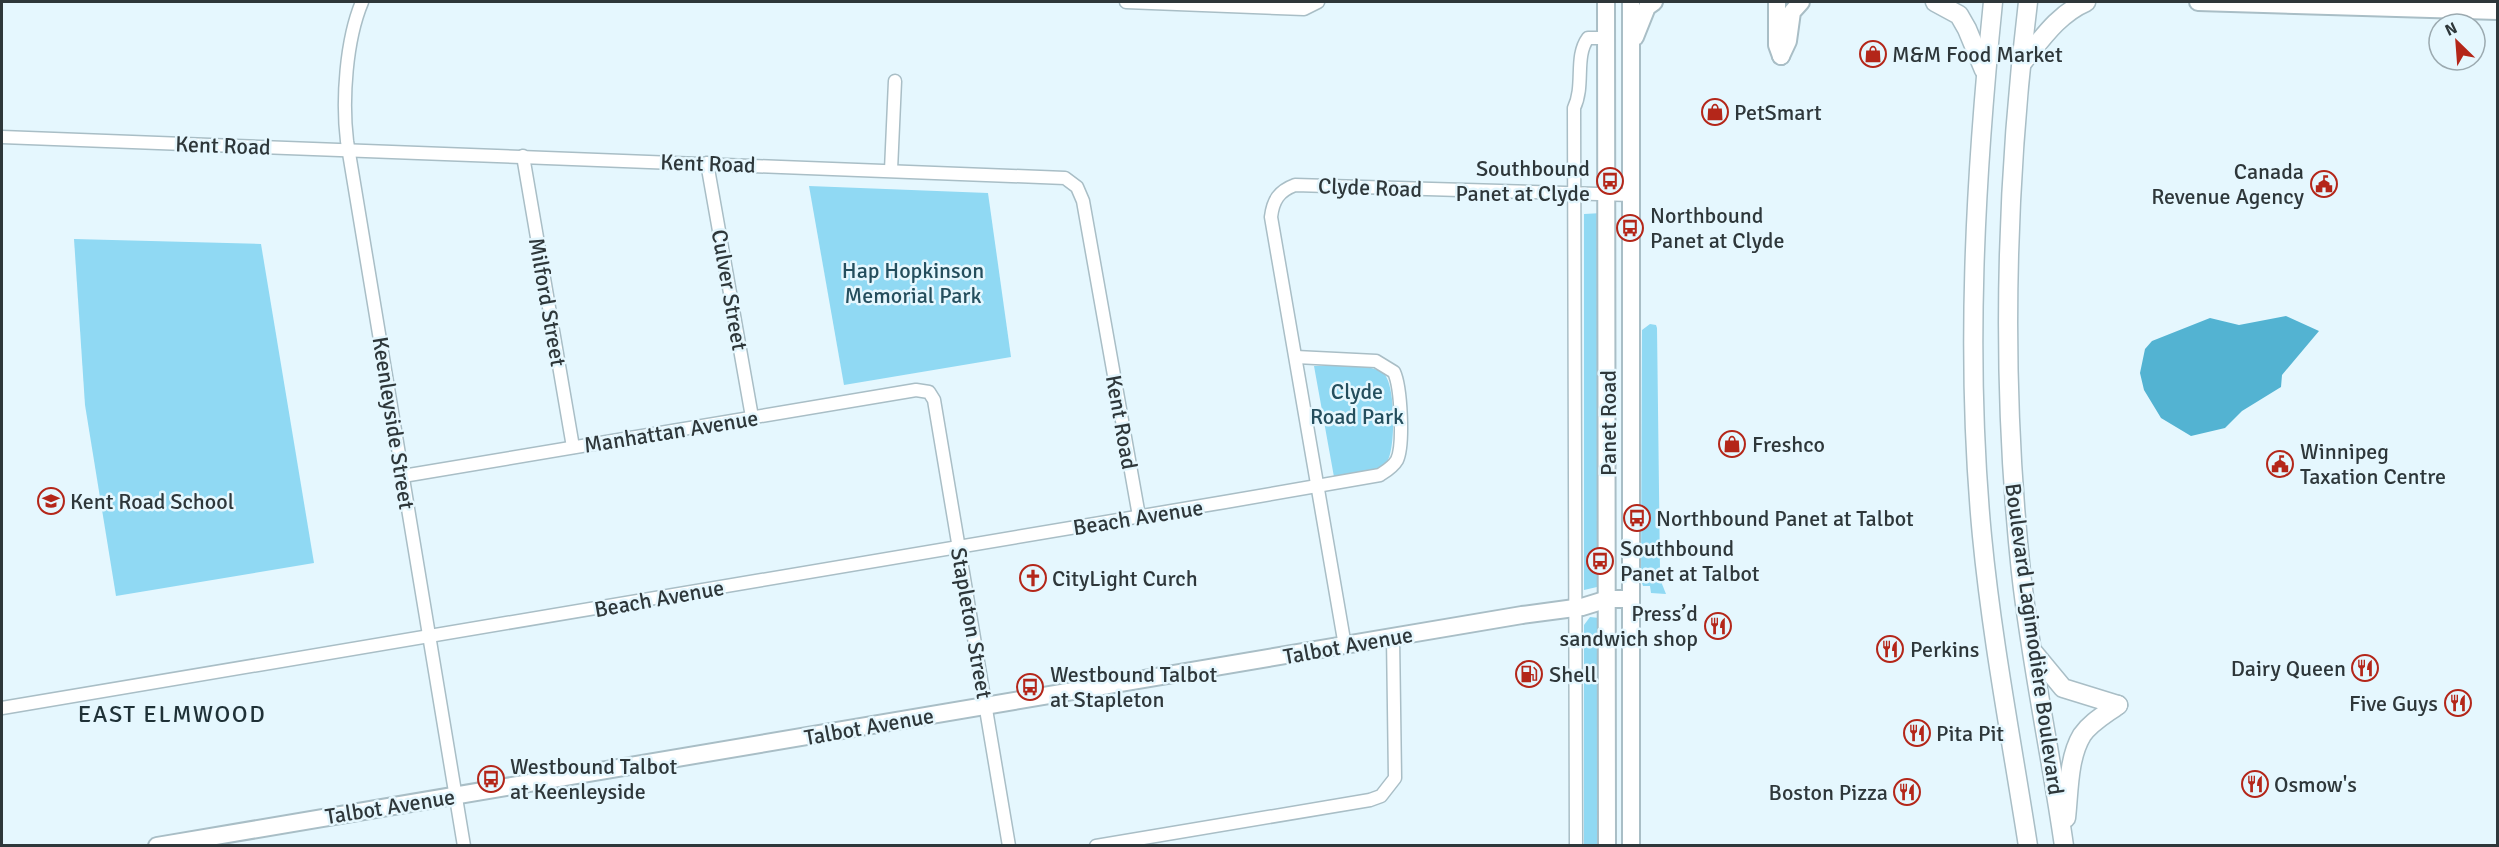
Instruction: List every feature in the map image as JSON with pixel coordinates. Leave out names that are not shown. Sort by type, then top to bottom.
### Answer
[{"type":"main road","points":[[1935,2],[1959,15],[1986,74]]},
{"type":"main road","name":"Boulevard Lagimodière Boulevard","points":[[1993,2],[1979,153],[1974,255],[1974,398],[1977,467],[1988,586],[2028,846]]},
{"type":"main road","name":"Boulevard Lagimodière Boulevard","points":[[2028,2],[2010,239],[2008,354],[2013,485],[2032,650],[2064,841]]},
{"type":"main road","points":[[2022,63],[2048,31],[2073,8],[2086,2]]},
{"type":"main road","points":[[2032,650],[2063,688],[2118,705],[2096,721],[2083,734],[2078,744],[2071,774],[2064,841]]},
{"type":"main road","points":[[2017,846],[2021,802]]},
{"type":"street","name":"Keenleyside Street","points":[[363,2],[351,36],[348,57],[346,132],[348,150],[464,846]]},
{"type":"street","points":[[1126,2],[1304,9],[1318,2]]},
{"type":"street","name":"Panet Road","points":[[1606,2],[1607,846]]},
{"type":"street","name":"Panet Road","points":[[1631,2],[1631,846]]},
{"type":"street","points":[[1631,49],[1640,20],[1647,7],[1654,2]]},
{"type":"street","points":[[1777,2],[1777,45],[1781,56],[1788,41],[1792,12],[1801,2]]},
{"type":"street","points":[[2198,2],[2386,5],[2498,11]]},
{"type":"street","points":[[1576,846],[1579,607],[1574,108],[1580,96],[1582,46],[1588,38],[1606,38]]},
{"type":"street","points":[[891,170],[895,81]]},
{"type":"street","name":"Kent Road","points":[[2,137],[1065,178],[1077,187],[1083,201],[1139,516]]},
{"type":"street","name":"Milford Street","points":[[523,156],[573,447]]},
{"type":"street","name":"Culver Street","points":[[707,163],[752,417]]},
{"type":"street","name":"Clyde Road","points":[[1346,646],[1316,486],[1271,217],[1272,206],[1277,196],[1285,189],[1295,185],[1631,195]]},
{"type":"street","points":[[1296,357],[1377,361],[1394,372],[1400,392],[1400,450],[1394,465],[1380,475],[1316,486]]},
{"type":"street","name":"Manhattan Avenue","points":[[403,476],[916,390],[925,390],[934,400]]},
{"type":"street","name":"Stapleton Street","points":[[934,400],[1009,846]]},
{"type":"street","name":"Beach Avenue","points":[[2,708],[1316,486]]},
{"type":"street","name":"Talbot Avenue","points":[[157,846],[1393,637],[1579,607],[1631,605]]},
{"type":"street","points":[[1096,846],[1370,800],[1381,796],[1395,778],[1393,637]]},
{"type":"green space","name":"Hap Hopkinson Memorial Park","points":[[809,186],[988,193],[1011,357],[844,385]]},
{"type":"green space","points":[[1602,213],[1601,581],[1597,587],[1584,590],[1584,214]]},
{"type":"green space","points":[[74,239],[261,244],[314,563],[116,596],[85,405]]},
{"type":"green space","points":[[1650,324],[1656,325],[1657,328],[1660,570],[1666,594],[1651,593],[1650,586],[1643,586],[1641,580],[1642,330]]},
{"type":"green space","name":"Clyde Road Park","points":[[1314,366],[1350,366],[1369,368],[1383,373],[1390,389],[1393,431],[1390,455],[1382,466],[1369,471],[1334,477]]},
{"type":"green space","points":[[1590,617],[1599,618],[1601,845],[1584,845],[1584,625]]},
{"type":"shaded area","points":[[2286,316],[2319,331],[2282,375],[2281,387],[2242,411],[2225,428],[2191,436],[2161,418],[2144,390],[2140,373],[2145,349],[2152,341],[2210,318],[2239,325]]},
{"type":"place","name":"M&M Food Market","points":[[1873,54]]},
{"type":"place","name":"PetSmart","points":[[1715,112]]},
{"type":"place","name":"Southbound Panet at Clyde","points":[[1610,181]]},
{"type":"place","name":"Canada Revenue Agency","points":[[2324,184]]},
{"type":"place","name":"Northbound Panet at Clyde","points":[[1630,228]]},
{"type":"place","name":"Freshco","points":[[1732,444]]},
{"type":"place","name":"Winnipeg Taxation Centre","points":[[2280,464]]},
{"type":"place","name":"Kent Road School","points":[[51,501]]},
{"type":"place","name":"Northbound Panet at Talbot","points":[[1637,518]]},
{"type":"place","name":"Southbound Panet at Talbot","points":[[1600,561]]},
{"type":"place","name":"CityLight Curch","points":[[1033,578]]},
{"type":"place","name":"Press’d sandwich shop","points":[[1718,626]]},
{"type":"place","name":"Perkins","points":[[1890,649]]},
{"type":"place","name":"Dairy Queen","points":[[2365,668]]},
{"type":"place","name":"Shell","points":[[1529,674]]},
{"type":"place","name":"Westbound Talbot at Stapleton","points":[[1030,687]]},
{"type":"place","name":"Five Guys","points":[[2458,703]]},
{"type":"place","name":"Pita Pit","points":[[1917,733]]},
{"type":"place","name":"Westbound Talbot at Keenleyside","points":[[491,779]]},
{"type":"place","name":"Osmow's","points":[[2255,784]]},
{"type":"place","name":"Boston Pizza","points":[[1907,792]]},
{"type":"district","name":"EAST ELMWOOD","points":[[172,714]]}]
